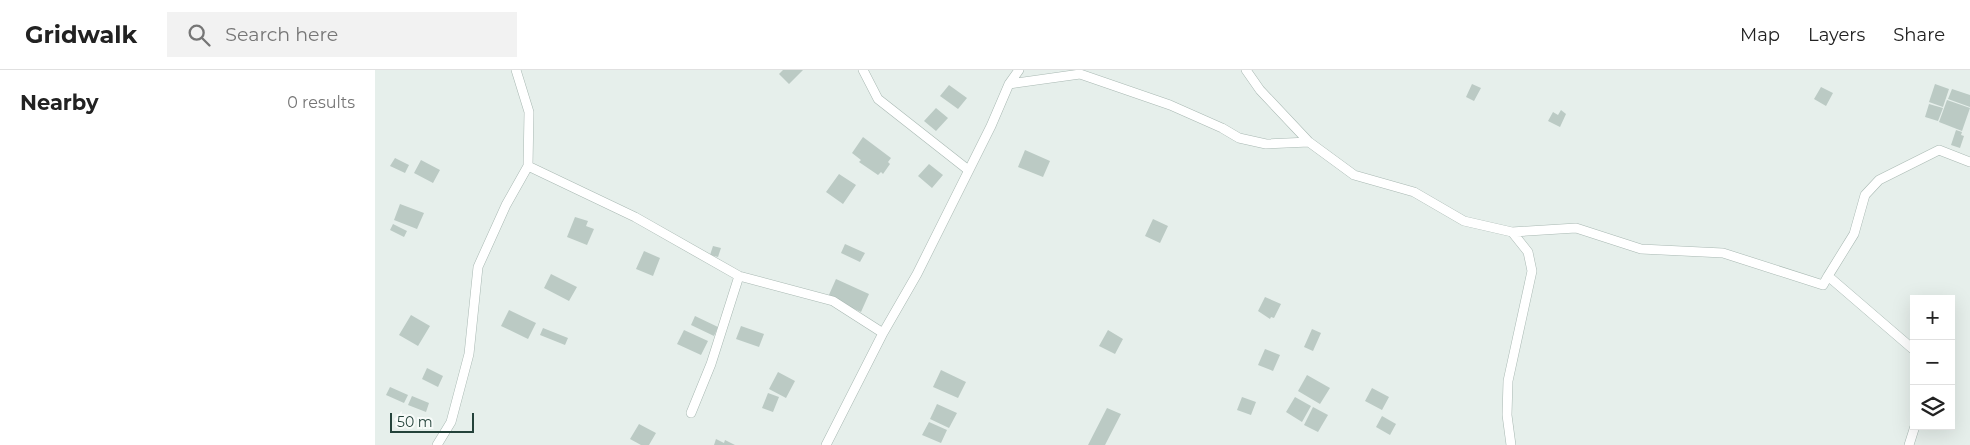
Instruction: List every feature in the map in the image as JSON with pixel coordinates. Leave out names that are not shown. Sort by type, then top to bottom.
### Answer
[{"type":"street","points":[[437,445],[451,422],[469,354],[478,268],[506,205],[528,166],[529,112],[516,70]]},
{"type":"street","points":[[863,70],[878,99],[967,169]]},
{"type":"street","points":[[826,445],[883,333],[917,274],[967,169],[991,126],[1009,84],[1019,70]]},
{"type":"street","points":[[1246,70],[1259,90],[1309,142],[1354,175],[1414,192],[1464,221],[1513,232],[1576,228],[1641,249],[1723,253],[1823,285],[1854,234],[1865,195],[1879,180],[1939,150],[1970,162]]},
{"type":"street","points":[[1009,84],[1080,74],[1170,105],[1222,128],[1239,138],[1267,144],[1309,142]]},
{"type":"street","points":[[528,166],[635,217],[739,276],[833,301],[883,333]]},
{"type":"street","points":[[1511,445],[1507,415],[1508,381],[1532,271],[1528,252],[1513,232]]},
{"type":"street","points":[[691,413],[711,364],[739,276]]},
{"type":"street","points":[[1828,276],[1910,347]]},
{"type":"street","points":[[1909,445],[1914,430]]},
{"type":"building","points":[[783,70],[803,70],[789,84],[779,74]]},
{"type":"building","points":[[1472,84],[1481,88],[1474,101],[1466,97]]},
{"type":"building","points":[[1935,84],[1949,89],[1943,107],[1929,102]]},
{"type":"building","points":[[949,85],[967,98],[958,109],[940,96]]},
{"type":"building","points":[[1821,87],[1833,93],[1826,106],[1814,99]]},
{"type":"building","points":[[1952,89],[1970,95],[1970,107],[1948,99]]},
{"type":"building","points":[[1947,100],[1970,108],[1962,131],[1939,122]]},
{"type":"building","points":[[1929,104],[1943,108],[1938,121],[1925,117]]},
{"type":"building","points":[[936,108],[948,118],[936,131],[924,121]]},
{"type":"building","points":[[1561,110],[1566,114],[1560,127],[1548,121],[1553,112],[1558,115]]},
{"type":"building","points":[[1956,130],[1962,132],[1961,135],[1964,136],[1960,148],[1951,145]]},
{"type":"building","points":[[863,137],[891,158],[888,162],[890,164],[883,174],[881,172],[878,175],[859,162],[861,160],[852,153]]},
{"type":"building","points":[[1025,150],[1050,161],[1043,177],[1018,167]]},
{"type":"building","points":[[395,158],[409,165],[405,173],[390,166]]},
{"type":"building","points":[[421,160],[440,170],[433,183],[414,173]]},
{"type":"building","points":[[929,164],[943,175],[932,188],[918,176]]},
{"type":"building","points":[[839,174],[856,185],[843,204],[826,192]]},
{"type":"building","points":[[400,204],[424,213],[417,229],[394,220]]},
{"type":"building","points":[[575,217],[588,221],[586,226],[594,229],[587,245],[567,237]]},
{"type":"building","points":[[1153,219],[1168,226],[1160,243],[1145,236]]},
{"type":"building","points":[[393,224],[407,231],[404,237],[390,230]]},
{"type":"building","points":[[845,244],[865,253],[860,262],[841,253]]},
{"type":"building","points":[[713,246],[721,248],[718,257],[710,255]]},
{"type":"building","points":[[644,251],[660,258],[653,276],[636,269]]},
{"type":"building","points":[[551,274],[577,287],[569,301],[544,288]]},
{"type":"building","points":[[836,279],[869,294],[861,312],[828,297]]},
{"type":"building","points":[[1265,297],[1281,304],[1274,318],[1271,317],[1270,319],[1258,311]]},
{"type":"building","points":[[509,310],[536,323],[528,339],[501,326]]},
{"type":"building","points":[[411,315],[430,326],[418,346],[399,335]]},
{"type":"building","points":[[695,316],[718,327],[714,336],[691,325]]},
{"type":"building","points":[[741,326],[764,334],[759,347],[736,339]]},
{"type":"building","points":[[543,328],[568,338],[565,345],[540,335]]},
{"type":"building","points":[[1312,329],[1321,333],[1313,351],[1304,347]]},
{"type":"building","points":[[684,330],[708,341],[701,355],[677,344]]},
{"type":"building","points":[[1108,330],[1123,339],[1115,354],[1099,346]]},
{"type":"building","points":[[1265,349],[1280,355],[1273,371],[1258,365]]},
{"type":"building","points":[[427,368],[443,376],[438,387],[422,379]]},
{"type":"building","points":[[941,370],[966,382],[958,398],[933,387]]},
{"type":"building","points":[[778,372],[795,381],[786,398],[769,389]]},
{"type":"building","points":[[1307,375],[1330,388],[1320,404],[1298,391]]},
{"type":"building","points":[[390,387],[408,395],[404,403],[386,395]]},
{"type":"building","points":[[1372,388],[1389,397],[1382,410],[1365,401]]},
{"type":"building","points":[[768,393],[779,397],[773,412],[762,408]]},
{"type":"building","points":[[412,396],[429,403],[426,412],[408,405]]},
{"type":"building","points":[[1242,397],[1256,402],[1251,415],[1237,410]]},
{"type":"building","points":[[1295,397],[1311,406],[1302,422],[1286,412]]},
{"type":"building","points":[[937,404],[957,413],[949,428],[930,419]]},
{"type":"building","points":[[1313,407],[1328,415],[1318,432],[1304,425]]},
{"type":"building","points":[[1107,408],[1121,414],[1105,445],[1088,445]]},
{"type":"building","points":[[1382,416],[1396,424],[1390,435],[1376,427]]},
{"type":"building","points":[[929,422],[947,430],[941,443],[922,435]]},
{"type":"building","points":[[639,424],[656,433],[649,445],[641,445],[630,439]]},
{"type":"building","points":[[716,439],[724,443],[725,440],[735,445],[714,445]]}]
